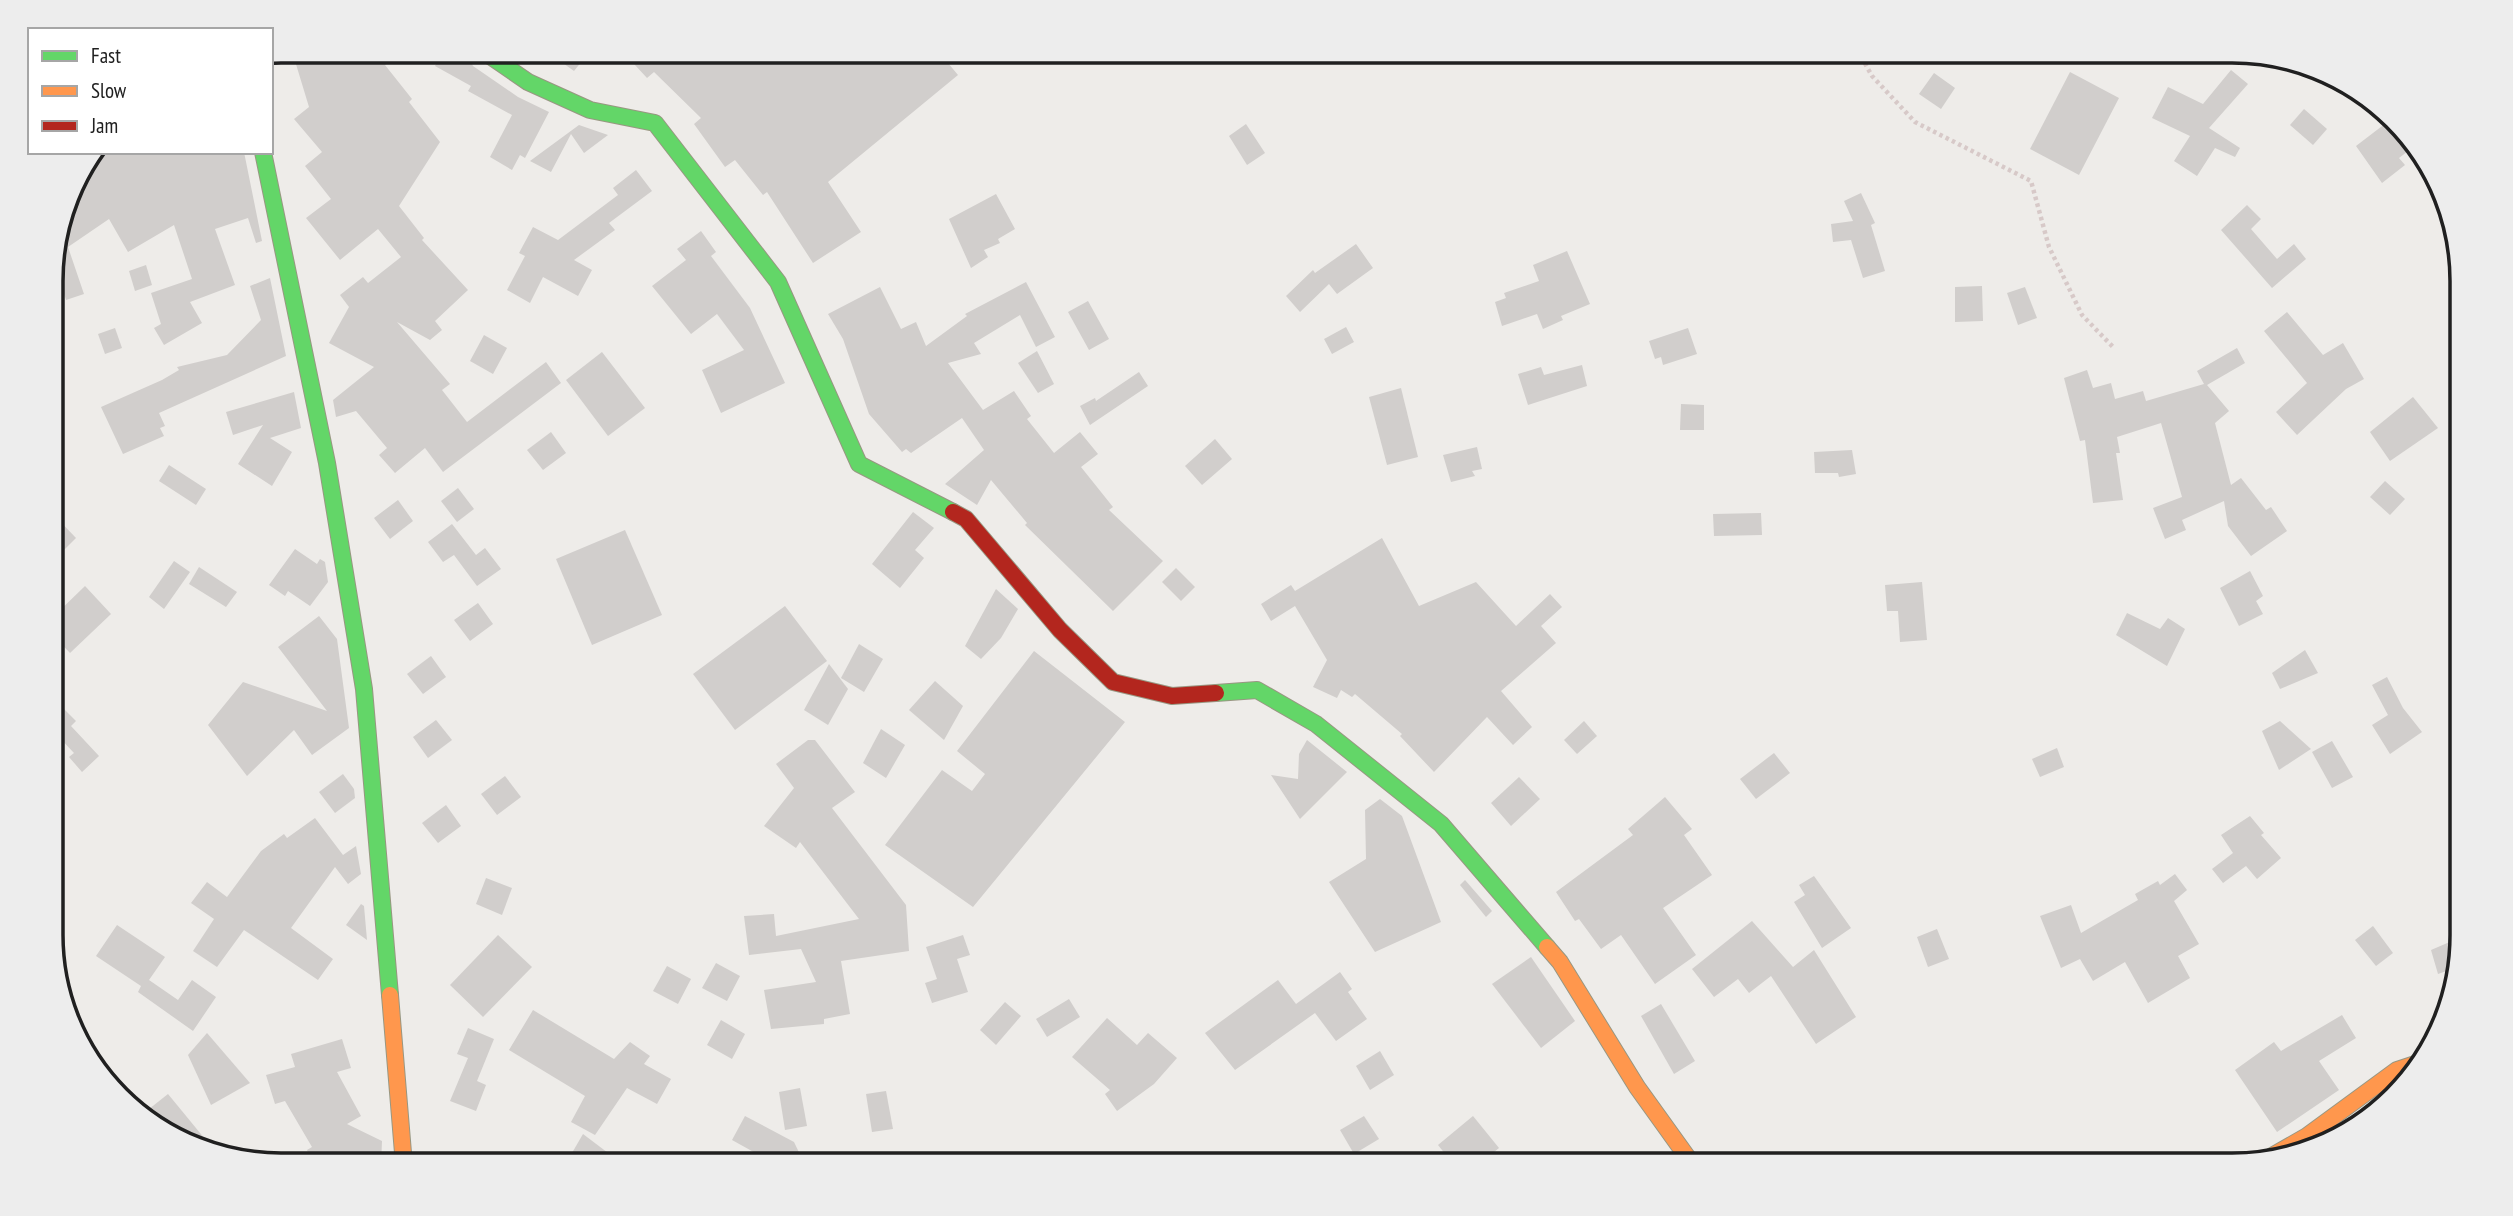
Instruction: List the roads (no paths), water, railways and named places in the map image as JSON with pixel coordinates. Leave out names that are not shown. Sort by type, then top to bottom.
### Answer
[{"type":"street","points":[[500,63],[528,82],[590,110],[655,123],[778,282],[859,464],[965,519],[1060,630],[1113,682],[1172,696],[1257,690],[1316,724],[1441,824],[1560,961],[1637,1087],[1684,1153]]},
{"type":"street","points":[[263,154],[327,463],[364,689],[403,1153]]},
{"type":"street","points":[[2294,1143],[2397,1070],[2406,1067]]}]
